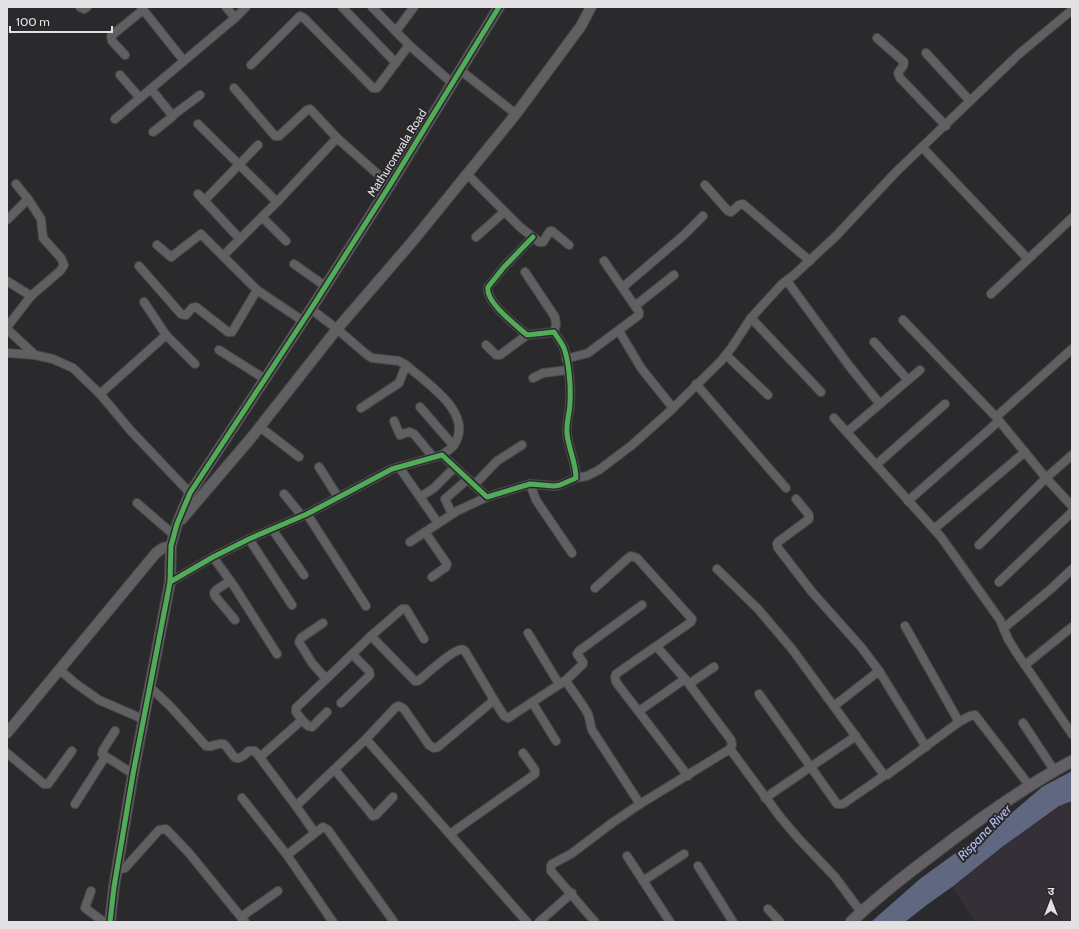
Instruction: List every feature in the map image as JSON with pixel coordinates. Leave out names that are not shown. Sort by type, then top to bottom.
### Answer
[{"type":"main road","points":[[851,922],[910,872],[977,820],[1029,785],[1072,761]]},
{"type":"street","points":[[80,7],[84,9],[88,7]]},
{"type":"street","points":[[226,7],[235,18]]},
{"type":"street","points":[[115,119],[235,18],[246,7]]},
{"type":"street","points":[[342,7],[396,63]]},
{"type":"street","points":[[372,7],[452,84]]},
{"type":"street","points":[[396,31],[414,7]]},
{"type":"street","name":"Mathuronwala Road","points":[[110,922],[133,774],[170,582],[171,546],[177,524],[190,493],[311,309],[390,185],[499,7]]},
{"type":"street","points":[[177,524],[260,427],[337,329],[412,242],[516,114],[581,26],[592,7]]},
{"type":"street","points":[[125,55],[112,41],[111,36],[142,8],[184,61]]},
{"type":"street","points":[[410,542],[452,514],[487,497],[530,484],[554,486],[576,478],[587,476],[599,470],[632,445],[673,408],[726,354],[751,318],[770,297],[836,236],[896,172],[946,126],[1019,54],[1072,10]]},
{"type":"street","points":[[251,65],[300,16],[304,18],[373,88],[377,88],[409,44]]},
{"type":"street","points":[[878,38],[904,62],[898,73],[900,78],[946,126]]},
{"type":"street","points":[[926,53],[970,101]]},
{"type":"street","points":[[460,70],[516,114]]},
{"type":"street","points":[[120,75],[140,98]]},
{"type":"street","points":[[234,88],[275,136],[279,136],[307,110],[310,109],[337,138],[390,185]]},
{"type":"street","points":[[151,89],[172,116]]},
{"type":"street","points":[[153,132],[200,95]]},
{"type":"street","points":[[198,124],[277,202]]},
{"type":"street","points":[[223,256],[277,202],[337,138]]},
{"type":"street","points":[[204,201],[258,145]]},
{"type":"street","points":[[922,147],[1028,259]]},
{"type":"street","points":[[467,174],[504,212],[533,237],[542,242],[550,231],[552,231],[570,246]]},
{"type":"street","points":[[16,184],[41,219],[43,238],[61,258],[64,265],[31,296],[7,328],[35,355]]},
{"type":"street","points":[[705,185],[728,211],[731,212],[738,204],[743,204],[810,261]]},
{"type":"street","points":[[198,194],[240,240]]},
{"type":"street","points":[[7,220],[28,199]]},
{"type":"street","points":[[476,237],[504,212]]},
{"type":"street","points":[[623,287],[678,240],[703,216]]},
{"type":"street","points":[[262,217],[286,241]]},
{"type":"street","points":[[991,294],[1072,218]]},
{"type":"street","points":[[157,245],[171,257],[201,234],[256,290],[303,321]]},
{"type":"street","points":[[527,335],[500,310],[490,298],[487,290],[504,267],[533,237]]},
{"type":"street","points":[[566,359],[588,353],[639,315],[639,312],[623,287],[604,261]]},
{"type":"street","points":[[294,264],[325,286]]},
{"type":"street","points":[[139,266],[181,314],[186,315],[194,307],[198,308],[230,333],[256,290]]},
{"type":"street","points":[[524,272],[554,317],[556,325],[554,332],[563,346],[568,370],[570,403],[567,431],[575,466],[576,478]]},
{"type":"street","points":[[635,306],[674,275]]},
{"type":"street","points":[[7,281],[31,296]]},
{"type":"street","points":[[787,281],[850,367],[880,404]]},
{"type":"street","points":[[144,302],[166,335],[195,364]]},
{"type":"street","points":[[170,582],[213,557],[249,539],[304,515],[378,476],[398,467],[442,455],[453,445],[457,438],[458,421],[455,411],[448,402],[408,366],[400,361],[372,358],[311,309]]},
{"type":"street","points":[[751,318],[821,392]]},
{"type":"street","points":[[903,320],[998,419],[1046,478],[1072,506]]},
{"type":"street","points":[[619,331],[641,368],[673,408]]},
{"type":"street","points":[[486,345],[496,354],[500,355],[527,335],[554,332]]},
{"type":"street","points":[[100,394],[166,335]]},
{"type":"street","points":[[874,342],[908,380]]},
{"type":"street","points":[[908,500],[998,419],[1072,349]]},
{"type":"street","points":[[219,350],[265,379]]},
{"type":"street","points":[[7,353],[35,355],[64,363],[73,368],[100,394],[131,431],[190,493]]},
{"type":"street","points":[[726,354],[768,395]]},
{"type":"street","points":[[361,408],[399,382],[404,370],[408,366]]},
{"type":"street","points":[[533,378],[543,373],[568,370]]},
{"type":"street","points":[[847,432],[920,370]]},
{"type":"street","points":[[696,384],[786,488]]},
{"type":"street","points":[[877,464],[945,404]]},
{"type":"street","points":[[420,407],[453,445]]},
{"type":"street","points":[[834,418],[934,529],[972,579],[1000,620],[1008,639],[1072,734]]},
{"type":"street","points":[[394,421],[400,436],[409,432],[414,434],[434,457]]},
{"type":"street","points":[[260,427],[299,457]]},
{"type":"street","points":[[452,514],[445,500],[471,482],[497,461],[522,445]]},
{"type":"street","points":[[934,529],[1025,452]]},
{"type":"street","points":[[442,455],[487,497]]},
{"type":"street","points":[[979,544],[1046,478],[1072,455]]},
{"type":"street","points":[[319,467],[338,498]]},
{"type":"street","points":[[398,467],[438,523]]},
{"type":"street","points":[[420,497],[434,488],[455,467]]},
{"type":"street","points":[[530,484],[536,500],[572,553]]},
{"type":"street","points":[[284,494],[304,515],[366,606]]},
{"type":"street","points":[[796,499],[809,515],[809,519],[778,542],[778,548],[812,592],[861,647],[879,671],[926,747]]},
{"type":"street","points":[[137,503],[174,535]]},
{"type":"street","points":[[999,582],[1072,512]]},
{"type":"street","points":[[272,529],[304,575]]},
{"type":"street","points":[[425,532],[447,564],[446,567],[432,577]]},
{"type":"street","points":[[249,539],[292,605]]},
{"type":"street","points":[[7,733],[156,553],[163,548],[171,546]]},
{"type":"street","points":[[595,588],[631,556],[637,558],[692,619],[691,622],[616,674],[615,677],[616,682],[688,776]]},
{"type":"street","points":[[213,557],[230,580],[277,654]]},
{"type":"street","points":[[717,569],[770,623],[792,649],[885,775]]},
{"type":"street","points":[[1004,628],[1052,588],[1072,569]]},
{"type":"street","points":[[230,580],[214,593],[235,620]]},
{"type":"street","points":[[371,636],[415,681],[418,681],[452,654],[463,649],[504,716],[508,718],[562,683],[583,664],[577,654],[578,651],[642,605]]},
{"type":"street","points":[[327,712],[312,727],[308,726],[302,720],[296,712],[296,708],[371,636],[404,608],[407,610],[424,639]]},
{"type":"street","points":[[323,623],[301,638],[299,642],[308,658],[326,679]]},
{"type":"street","points":[[905,626],[959,722]]},
{"type":"street","points":[[1025,665],[1072,628]]},
{"type":"street","points":[[528,634],[562,683],[588,714],[592,730],[640,804]]},
{"type":"street","points":[[595,922],[551,871],[552,864],[571,854],[640,804],[730,749],[732,745],[732,740],[687,681],[657,647]]},
{"type":"street","points":[[341,703],[370,675],[369,671],[352,654]]},
{"type":"street","points":[[639,712],[687,681],[714,667]]},
{"type":"street","points":[[60,670],[98,700],[143,719]]},
{"type":"street","points":[[834,706],[879,671]]},
{"type":"street","points":[[150,687],[170,706],[206,746],[211,746],[218,743],[224,744],[238,759],[249,751],[255,751],[315,833]]},
{"type":"street","points":[[759,694],[839,805],[844,804],[959,722],[975,715],[1029,785]]},
{"type":"street","points":[[296,806],[335,770],[394,709],[399,706],[404,709],[430,745],[432,747],[438,747],[494,700]]},
{"type":"street","points":[[532,702],[556,741]]},
{"type":"street","points":[[260,757],[302,720]]},
{"type":"street","points":[[1023,724],[1054,770]]},
{"type":"street","points":[[115,731],[102,752],[105,757],[133,774]]},
{"type":"street","points":[[765,798],[856,736]]},
{"type":"street","points":[[366,739],[527,922]]},
{"type":"street","points":[[730,749],[765,798],[798,838],[835,877],[861,912]]},
{"type":"street","points":[[7,752],[44,784],[48,784],[72,751]]},
{"type":"street","points":[[450,834],[535,774],[535,770],[523,753]]},
{"type":"street","points":[[75,804],[105,757]]},
{"type":"street","points":[[335,770],[372,816],[376,815],[392,797]]},
{"type":"street","points":[[242,798],[287,855],[333,922]]},
{"type":"street","points":[[287,855],[323,827],[328,830],[394,922]]},
{"type":"street","points":[[117,870],[125,868],[159,830],[166,829],[190,853],[243,919],[278,891]]},
{"type":"street","points":[[643,881],[684,854]]},
{"type":"street","points":[[627,856],[670,922]]},
{"type":"street","points":[[698,866],[733,922]]},
{"type":"street","points":[[91,891],[84,908],[104,922]]},
{"type":"street","points":[[539,922],[572,894]]},
{"type":"street","points":[[768,909],[780,922]]},
{"type":"shaded area","points":[[1072,801],[1072,922],[975,922],[952,887],[1002,847],[1059,806]]},
{"type":"water","points":[[1072,771],[1072,801],[1059,806],[1002,847],[905,922],[871,922],[921,878],[1014,811],[1042,787]]},
{"type":"cycle path","points":[[110,922],[114,887],[133,774],[170,582],[171,546],[177,524],[190,493],[311,309],[390,185],[499,7]]},
{"type":"cycle path","points":[[170,582],[213,557],[249,539],[307,514],[392,469],[442,455],[487,497],[530,484],[554,486],[576,478],[575,466],[567,433],[570,389],[568,367],[564,348],[554,332],[527,335],[502,313],[488,293],[488,287],[504,267],[533,237]]},
{"type":"water label","name":"Rispana River","points":[[984,832]]}]
